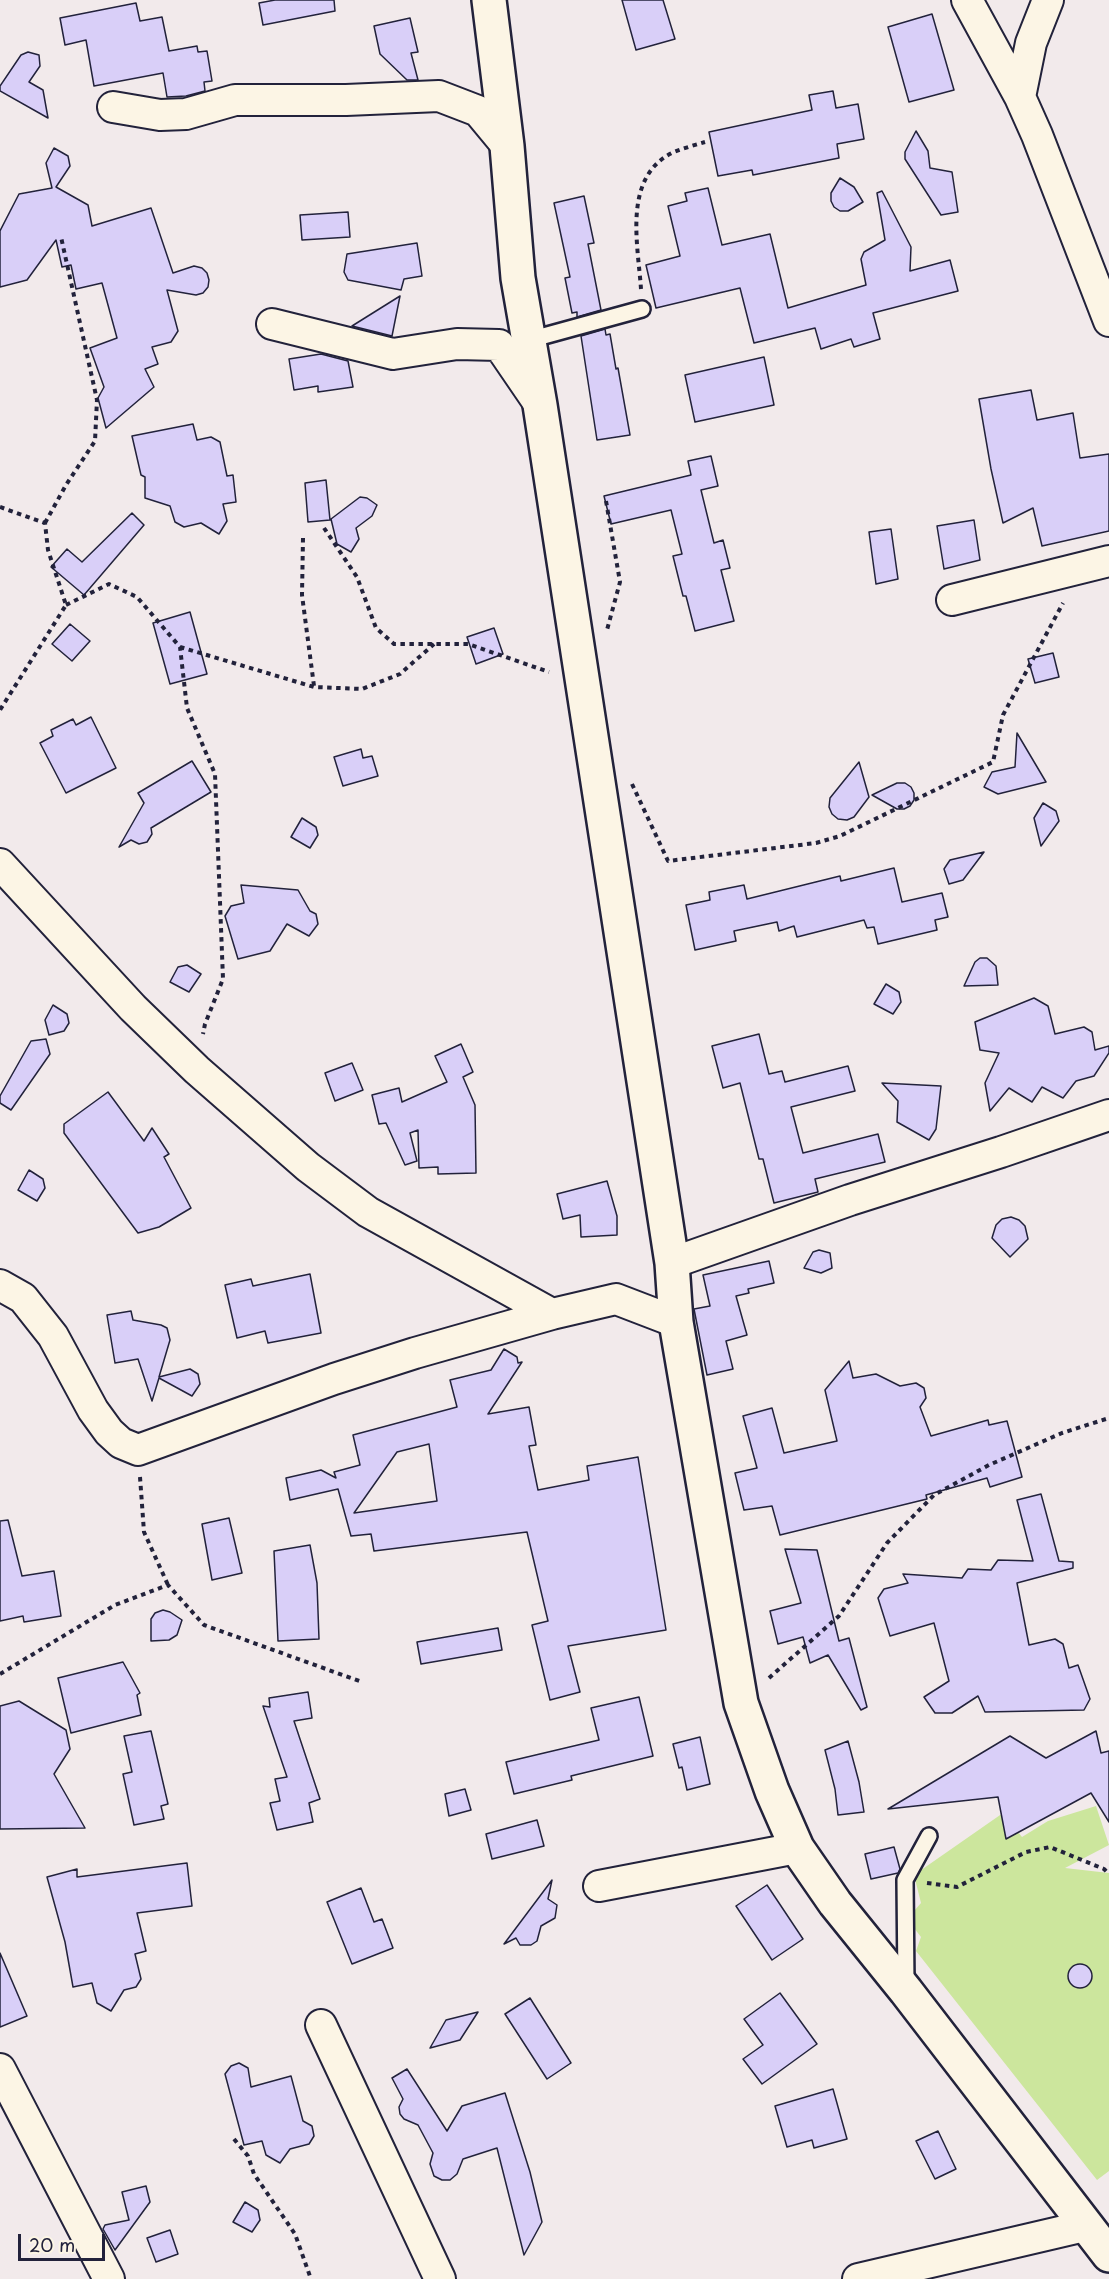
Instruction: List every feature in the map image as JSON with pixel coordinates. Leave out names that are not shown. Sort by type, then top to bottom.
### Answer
[{"type":"street","points":[[489,0],[507,146],[518,278],[540,405],[672,1263],[676,1322],[741,1702],[772,1791],[798,1848],[835,1904],[906,1991],[1109,2256]]},
{"type":"street","points":[[967,0],[1038,135],[1109,321]]},
{"type":"street","points":[[1020,97],[1031,44],[1048,0]]},
{"type":"street","points":[[113,107],[160,115],[186,114],[235,100],[346,100],[439,96],[478,111],[507,146]]},
{"type":"street","points":[[272,324],[393,354],[457,345],[499,345],[540,405]]},
{"type":"street","points":[[952,600],[1095,564]]},
{"type":"street","points":[[0,864],[133,1008],[197,1070],[308,1167],[368,1212],[552,1314]]},
{"type":"street","points":[[672,1263],[850,1200],[1109,1115]]},
{"type":"street","points":[[0,1285],[23,1298],[53,1336],[93,1410],[109,1432],[121,1443],[138,1450],[333,1379],[552,1314],[616,1299],[676,1322]]},
{"type":"street","points":[[599,1886],[798,1848]]},
{"type":"street","points":[[321,2025],[440,2279]]},
{"type":"street","points":[[0,2069],[109,2279]]},
{"type":"street","points":[[858,2279],[1085,2226]]},
{"type":"lane","points":[[529,340],[642,309]]},
{"type":"lane","points":[[906,1991],[905,1881],[929,1836]]},
{"type":"path","points":[[642,309],[635,208],[647,172],[673,153],[705,142]]},
{"type":"path","points":[[61,237],[97,400],[95,441],[66,485],[45,523],[48,550],[66,605]]},
{"type":"path","points":[[606,501],[620,582],[606,631],[606,641]]},
{"type":"path","points":[[0,507],[45,523]]},
{"type":"path","points":[[324,528],[357,577],[376,628],[394,644],[468,644],[582,684]]},
{"type":"path","points":[[303,538],[302,595],[314,687]]},
{"type":"path","points":[[628,776],[668,861],[816,843],[840,836],[993,762],[1003,715],[1095,564]]},
{"type":"path","points":[[0,710],[66,605],[109,584],[137,597],[180,647],[314,687],[362,689],[400,674],[434,644]]},
{"type":"path","points":[[180,647],[187,708],[215,774],[224,979],[205,1024],[197,1070]]},
{"type":"path","points":[[741,1702],[839,1616],[887,1543],[934,1495],[989,1464],[1062,1433],[1109,1418]]},
{"type":"path","points":[[138,1450],[144,1533],[168,1585],[204,1625],[362,1682]]},
{"type":"path","points":[[0,1674],[115,1605],[168,1585]]},
{"type":"path","points":[[905,1881],[957,1887],[1026,1852],[1050,1847],[1104,1869],[1109,1874]]},
{"type":"path","points":[[234,2139],[248,2156],[254,2174],[295,2234],[311,2279]]},
{"type":"green space","points":[[1096,1806],[1109,1845],[1065,1868],[1109,1873],[1109,2171],[1097,2180],[916,1951],[921,1937],[907,1919],[921,1903],[914,1875],[1003,1813],[1022,1837],[1048,1821]]},
{"type":"building","points":[[275,0],[334,0],[335,11],[263,25],[259,3]]},
{"type":"building","points":[[622,0],[663,0],[675,39],[636,50]]},
{"type":"building","points":[[136,3],[140,21],[162,17],[169,51],[197,46],[198,52],[207,51],[212,81],[204,82],[205,91],[186,96],[167,97],[163,73],[94,86],[86,40],[65,45],[60,18]]},
{"type":"building","points":[[932,14],[954,90],[909,102],[888,27]]},
{"type":"building","points":[[410,18],[418,52],[411,53],[418,80],[407,80],[380,54],[374,26]]},
{"type":"building","points":[[28,52],[39,55],[40,66],[29,82],[43,90],[48,118],[0,91],[0,86],[21,55]]},
{"type":"building","points":[[833,91],[836,108],[858,104],[864,139],[837,144],[839,158],[753,175],[752,170],[718,176],[709,132],[812,110],[809,95]]},
{"type":"building","points":[[916,131],[928,151],[930,168],[952,172],[958,212],[941,215],[905,159],[905,152]]},
{"type":"building","points":[[54,148],[68,156],[70,166],[56,187],[88,205],[92,226],[151,208],[173,273],[194,266],[202,268],[209,280],[208,287],[203,293],[196,295],[167,290],[178,331],[171,342],[152,347],[158,364],[145,369],[154,387],[106,428],[98,398],[104,387],[90,348],[117,338],[102,283],[76,289],[71,265],[62,267],[56,240],[27,280],[0,287],[0,231],[19,194],[52,188],[46,163]]},
{"type":"building","points":[[840,178],[854,187],[863,202],[848,211],[840,211],[831,201],[831,193]]},
{"type":"building","points":[[708,188],[722,245],[770,234],[788,308],[866,285],[861,259],[864,252],[885,240],[877,193],[882,191],[911,247],[910,271],[950,260],[958,291],[873,313],[880,339],[854,347],[851,339],[821,349],[815,328],[754,343],[740,288],[656,308],[646,265],[680,256],[668,206],[687,201],[685,193]]},
{"type":"building","points":[[584,196],[594,243],[588,244],[601,310],[577,317],[577,312],[572,313],[565,278],[570,277],[554,203]]},
{"type":"building","points":[[348,212],[350,237],[302,240],[300,215]]},
{"type":"building","points":[[417,243],[422,276],[404,279],[401,290],[348,280],[344,272],[347,254]]},
{"type":"building","points":[[400,296],[392,336],[352,326]]},
{"type":"building","points":[[605,329],[606,335],[610,334],[630,435],[597,440],[581,336]]},
{"type":"building","points":[[321,354],[348,361],[353,387],[318,392],[318,386],[294,390],[289,359]]},
{"type":"building","points":[[764,357],[774,405],[695,422],[685,375]]},
{"type":"building","points":[[1031,390],[1037,420],[1073,413],[1080,458],[1109,454],[1109,531],[1042,546],[1033,508],[1003,523],[979,399]]},
{"type":"building","points":[[193,424],[197,440],[211,437],[220,442],[227,476],[233,475],[236,502],[223,504],[227,521],[219,534],[201,523],[184,527],[175,522],[170,506],[145,498],[145,477],[141,475],[132,436]]},
{"type":"building","points":[[711,456],[718,486],[701,490],[714,543],[723,540],[730,568],[721,570],[734,621],[695,631],[673,556],[682,554],[671,510],[611,524],[604,496],[691,475],[688,461]]},
{"type":"building","points":[[326,480],[330,520],[308,522],[305,483]]},
{"type":"building","points":[[360,497],[367,498],[377,505],[372,516],[356,528],[359,539],[351,552],[337,544],[331,519]]},
{"type":"building","points":[[132,513],[144,525],[84,595],[51,567],[67,549],[82,562]]},
{"type":"building","points":[[974,520],[980,560],[944,569],[937,526]]},
{"type":"building","points":[[891,529],[898,579],[876,584],[869,532]]},
{"type":"building","points":[[190,612],[207,674],[170,684],[153,623]]},
{"type":"building","points":[[70,624],[90,641],[72,661],[52,644]]},
{"type":"building","points":[[494,628],[503,654],[476,664],[467,637]]},
{"type":"building","points":[[1053,653],[1059,677],[1035,683],[1028,659]]},
{"type":"building","points":[[91,717],[116,768],[66,793],[40,743],[53,736],[51,730],[73,719],[76,725]]},
{"type":"building","points":[[1017,733],[1046,782],[998,794],[984,787],[992,772],[1015,767]]},
{"type":"building","points":[[361,749],[363,758],[372,756],[378,776],[343,786],[334,757]]},
{"type":"building","points":[[192,761],[211,792],[151,828],[152,834],[147,842],[139,844],[131,840],[119,847],[144,803],[138,793]]},
{"type":"building","points":[[859,762],[869,797],[854,817],[847,820],[838,819],[829,807],[830,798]]},
{"type":"building","points":[[897,783],[905,783],[914,793],[914,800],[904,809],[897,809],[872,795]]},
{"type":"building","points":[[1043,803],[1056,811],[1059,821],[1041,846],[1034,818]]},
{"type":"building","points":[[302,818],[316,827],[318,835],[310,848],[291,837]]},
{"type":"building","points":[[984,852],[963,880],[949,884],[944,869],[950,860]]},
{"type":"building","points":[[894,868],[902,902],[942,893],[948,917],[935,920],[937,930],[878,944],[874,927],[867,928],[864,920],[797,937],[794,926],[779,931],[777,922],[734,931],[736,941],[695,950],[686,905],[710,900],[709,892],[744,885],[747,899],[840,876],[841,881]]},
{"type":"building","points":[[241,885],[298,890],[310,911],[316,914],[318,924],[309,936],[287,924],[270,951],[238,959],[225,916],[231,906],[244,903]]},
{"type":"building","points":[[980,958],[987,958],[996,966],[998,985],[964,986],[975,962]]},
{"type":"building","points":[[187,965],[201,974],[189,992],[170,982],[178,967]]},
{"type":"building","points":[[886,984],[899,992],[901,1002],[893,1014],[874,1004]]},
{"type":"building","points":[[1034,998],[1048,1006],[1055,1034],[1084,1027],[1092,1032],[1095,1050],[1109,1046],[1109,1053],[1094,1076],[1076,1081],[1063,1098],[1042,1087],[1032,1102],[1009,1088],[990,1111],[985,1083],[999,1053],[980,1050],[975,1022]]},
{"type":"building","points":[[53,1005],[67,1014],[69,1023],[64,1031],[49,1035],[45,1020]]},
{"type":"building","points":[[759,1034],[769,1074],[782,1071],[785,1082],[848,1066],[855,1091],[791,1107],[803,1153],[878,1134],[885,1162],[815,1179],[818,1192],[774,1203],[763,1159],[759,1159],[740,1083],[723,1088],[712,1046]]},
{"type":"building","points":[[46,1039],[50,1054],[11,1110],[0,1103],[0,1096],[31,1041]]},
{"type":"building","points":[[461,1044],[473,1072],[463,1077],[475,1105],[476,1173],[438,1174],[438,1167],[419,1168],[418,1130],[410,1133],[417,1161],[405,1165],[386,1123],[379,1124],[372,1095],[399,1088],[402,1102],[447,1082],[435,1056]]},
{"type":"building","points":[[352,1063],[363,1090],[335,1101],[325,1073]]},
{"type":"building","points":[[882,1083],[941,1086],[936,1129],[929,1140],[897,1122],[898,1101]]},
{"type":"building","points":[[108,1092],[144,1141],[152,1128],[169,1154],[164,1157],[191,1208],[159,1227],[138,1233],[64,1133],[64,1124]]},
{"type":"building","points":[[29,1170],[43,1179],[45,1188],[37,1201],[18,1190]]},
{"type":"building","points":[[607,1181],[617,1216],[617,1235],[581,1237],[580,1215],[563,1219],[557,1194]]},
{"type":"building","points":[[1011,1217],[1019,1220],[1025,1226],[1028,1239],[1010,1257],[992,1238],[996,1225],[1002,1219]]},
{"type":"building","points":[[819,1250],[830,1253],[832,1268],[821,1273],[804,1268],[813,1252]]},
{"type":"building","points":[[769,1261],[774,1283],[748,1289],[749,1293],[736,1296],[747,1335],[726,1341],[733,1369],[707,1375],[694,1309],[710,1306],[703,1275]]},
{"type":"building","points":[[310,1274],[321,1333],[268,1343],[265,1331],[237,1338],[225,1285],[251,1279],[253,1286]]},
{"type":"building","points":[[131,1311],[133,1320],[167,1328],[170,1340],[159,1377],[190,1369],[198,1374],[200,1384],[192,1396],[159,1378],[152,1401],[138,1359],[115,1363],[107,1315]]},
{"type":"building","points":[[504,1349],[517,1357],[518,1363],[522,1362],[488,1414],[529,1407],[536,1445],[529,1446],[538,1490],[589,1480],[587,1466],[638,1457],[666,1630],[568,1646],[580,1692],[550,1700],[532,1625],[548,1621],[527,1532],[374,1551],[371,1534],[351,1536],[338,1489],[290,1500],[286,1478],[321,1470],[336,1478],[334,1472],[360,1465],[353,1435],[457,1407],[450,1380],[491,1370]],"holes":[[[429,1444],[437,1501],[354,1513],[397,1452]]]},
{"type":"building","points":[[849,1361],[853,1378],[876,1374],[900,1386],[916,1383],[924,1388],[926,1398],[920,1407],[931,1436],[988,1420],[989,1425],[1007,1421],[1022,1477],[990,1487],[987,1478],[926,1495],[927,1499],[780,1535],[772,1506],[744,1510],[735,1473],[757,1468],[743,1416],[772,1408],[784,1453],[837,1441],[825,1390]]},
{"type":"building","points":[[1041,1494],[1059,1561],[1073,1562],[1073,1568],[1017,1583],[1029,1645],[1055,1639],[1063,1644],[1069,1668],[1078,1665],[1090,1699],[1084,1710],[985,1712],[978,1696],[952,1713],[935,1713],[924,1697],[949,1681],[934,1623],[890,1636],[878,1598],[884,1589],[908,1583],[903,1574],[962,1578],[968,1569],[991,1570],[998,1560],[1033,1561],[1017,1500]]},
{"type":"building","points":[[229,1518],[242,1573],[212,1580],[202,1524]]},
{"type":"building","points":[[8,1520],[22,1576],[54,1571],[61,1616],[24,1622],[23,1616],[0,1621],[0,1521]]},
{"type":"building","points":[[310,1545],[317,1583],[319,1639],[278,1641],[274,1551]]},
{"type":"building","points":[[785,1549],[817,1550],[839,1641],[849,1638],[867,1707],[861,1710],[828,1655],[810,1663],[803,1637],[778,1644],[770,1611],[801,1603]]},
{"type":"building","points":[[163,1610],[182,1620],[177,1635],[169,1640],[151,1641],[151,1619],[155,1613]]},
{"type":"building","points":[[498,1628],[502,1650],[421,1664],[417,1642]]},
{"type":"building","points":[[123,1662],[140,1693],[137,1695],[141,1715],[71,1733],[58,1678]]},
{"type":"building","points":[[308,1692],[312,1718],[294,1721],[320,1799],[309,1803],[313,1822],[277,1830],[270,1803],[280,1801],[275,1779],[287,1777],[263,1706],[270,1707],[269,1698]]},
{"type":"building","points":[[639,1697],[653,1756],[571,1776],[572,1780],[514,1794],[506,1762],[599,1740],[591,1708]]},
{"type":"building","points":[[19,1701],[66,1730],[70,1749],[54,1774],[85,1828],[0,1829],[0,1706]]},
{"type":"building","points":[[151,1731],[168,1804],[161,1806],[164,1819],[134,1825],[123,1774],[132,1772],[124,1736]]},
{"type":"building","points":[[1096,1731],[1101,1753],[1109,1751],[1109,1822],[1091,1793],[1006,1839],[998,1797],[888,1809],[1010,1736],[1046,1758]]},
{"type":"building","points":[[700,1737],[710,1784],[687,1790],[682,1767],[679,1768],[673,1744]]},
{"type":"building","points":[[848,1741],[864,1812],[838,1815],[835,1789],[825,1750]]},
{"type":"building","points":[[465,1789],[471,1810],[449,1816],[445,1794]]},
{"type":"building","points":[[537,1820],[544,1846],[492,1859],[486,1834]]},
{"type":"building","points":[[894,1847],[900,1869],[898,1873],[871,1879],[865,1854]]},
{"type":"building","points":[[187,1863],[192,1906],[137,1913],[146,1951],[135,1954],[141,1979],[136,1987],[124,1990],[111,2011],[97,2003],[92,1983],[73,1987],[65,1942],[47,1877],[77,1869],[77,1877]]},
{"type":"building","points":[[552,1880],[548,1899],[557,1905],[555,1918],[541,1926],[537,1941],[531,1945],[520,1945],[516,1938],[504,1944]]},
{"type":"building","points":[[767,1885],[803,1939],[772,1960],[736,1906]]},
{"type":"building","points":[[361,1888],[374,1922],[382,1919],[393,1948],[352,1964],[327,1902]]},
{"type":"building","points":[[0,1953],[27,2016],[0,2027]]},
{"type":"building","points":[[1080,1964],[1088,1968],[1092,1976],[1088,1984],[1080,1988],[1072,1984],[1068,1976],[1072,1968]]},
{"type":"building","points":[[780,1993],[817,2044],[762,2084],[743,2059],[763,2045],[744,2019]]},
{"type":"building","points":[[530,1998],[571,2063],[547,2079],[505,2014]]},
{"type":"building","points":[[478,2012],[460,2040],[430,2048],[446,2020]]},
{"type":"building","points":[[239,2063],[248,2068],[251,2087],[291,2076],[303,2121],[312,2126],[314,2136],[309,2144],[290,2149],[280,2163],[266,2155],[262,2141],[244,2145],[225,2074],[231,2066]]},
{"type":"building","points":[[407,2069],[447,2131],[462,2106],[505,2093],[530,2172],[542,2222],[524,2255],[497,2148],[463,2159],[457,2174],[450,2180],[442,2180],[434,2176],[430,2164],[433,2153],[418,2125],[404,2119],[400,2114],[399,2107],[403,2099],[392,2078]]},
{"type":"building","points":[[833,2089],[847,2139],[814,2148],[812,2140],[787,2147],[775,2106]]},
{"type":"building","points":[[938,2131],[956,2169],[935,2179],[916,2141]]},
{"type":"building","points":[[146,2186],[150,2202],[115,2250],[103,2229],[105,2225],[129,2220],[122,2192]]},
{"type":"building","points":[[245,2202],[258,2210],[260,2220],[252,2232],[233,2222]]},
{"type":"building","points":[[170,2230],[178,2254],[156,2262],[147,2238]]}]
